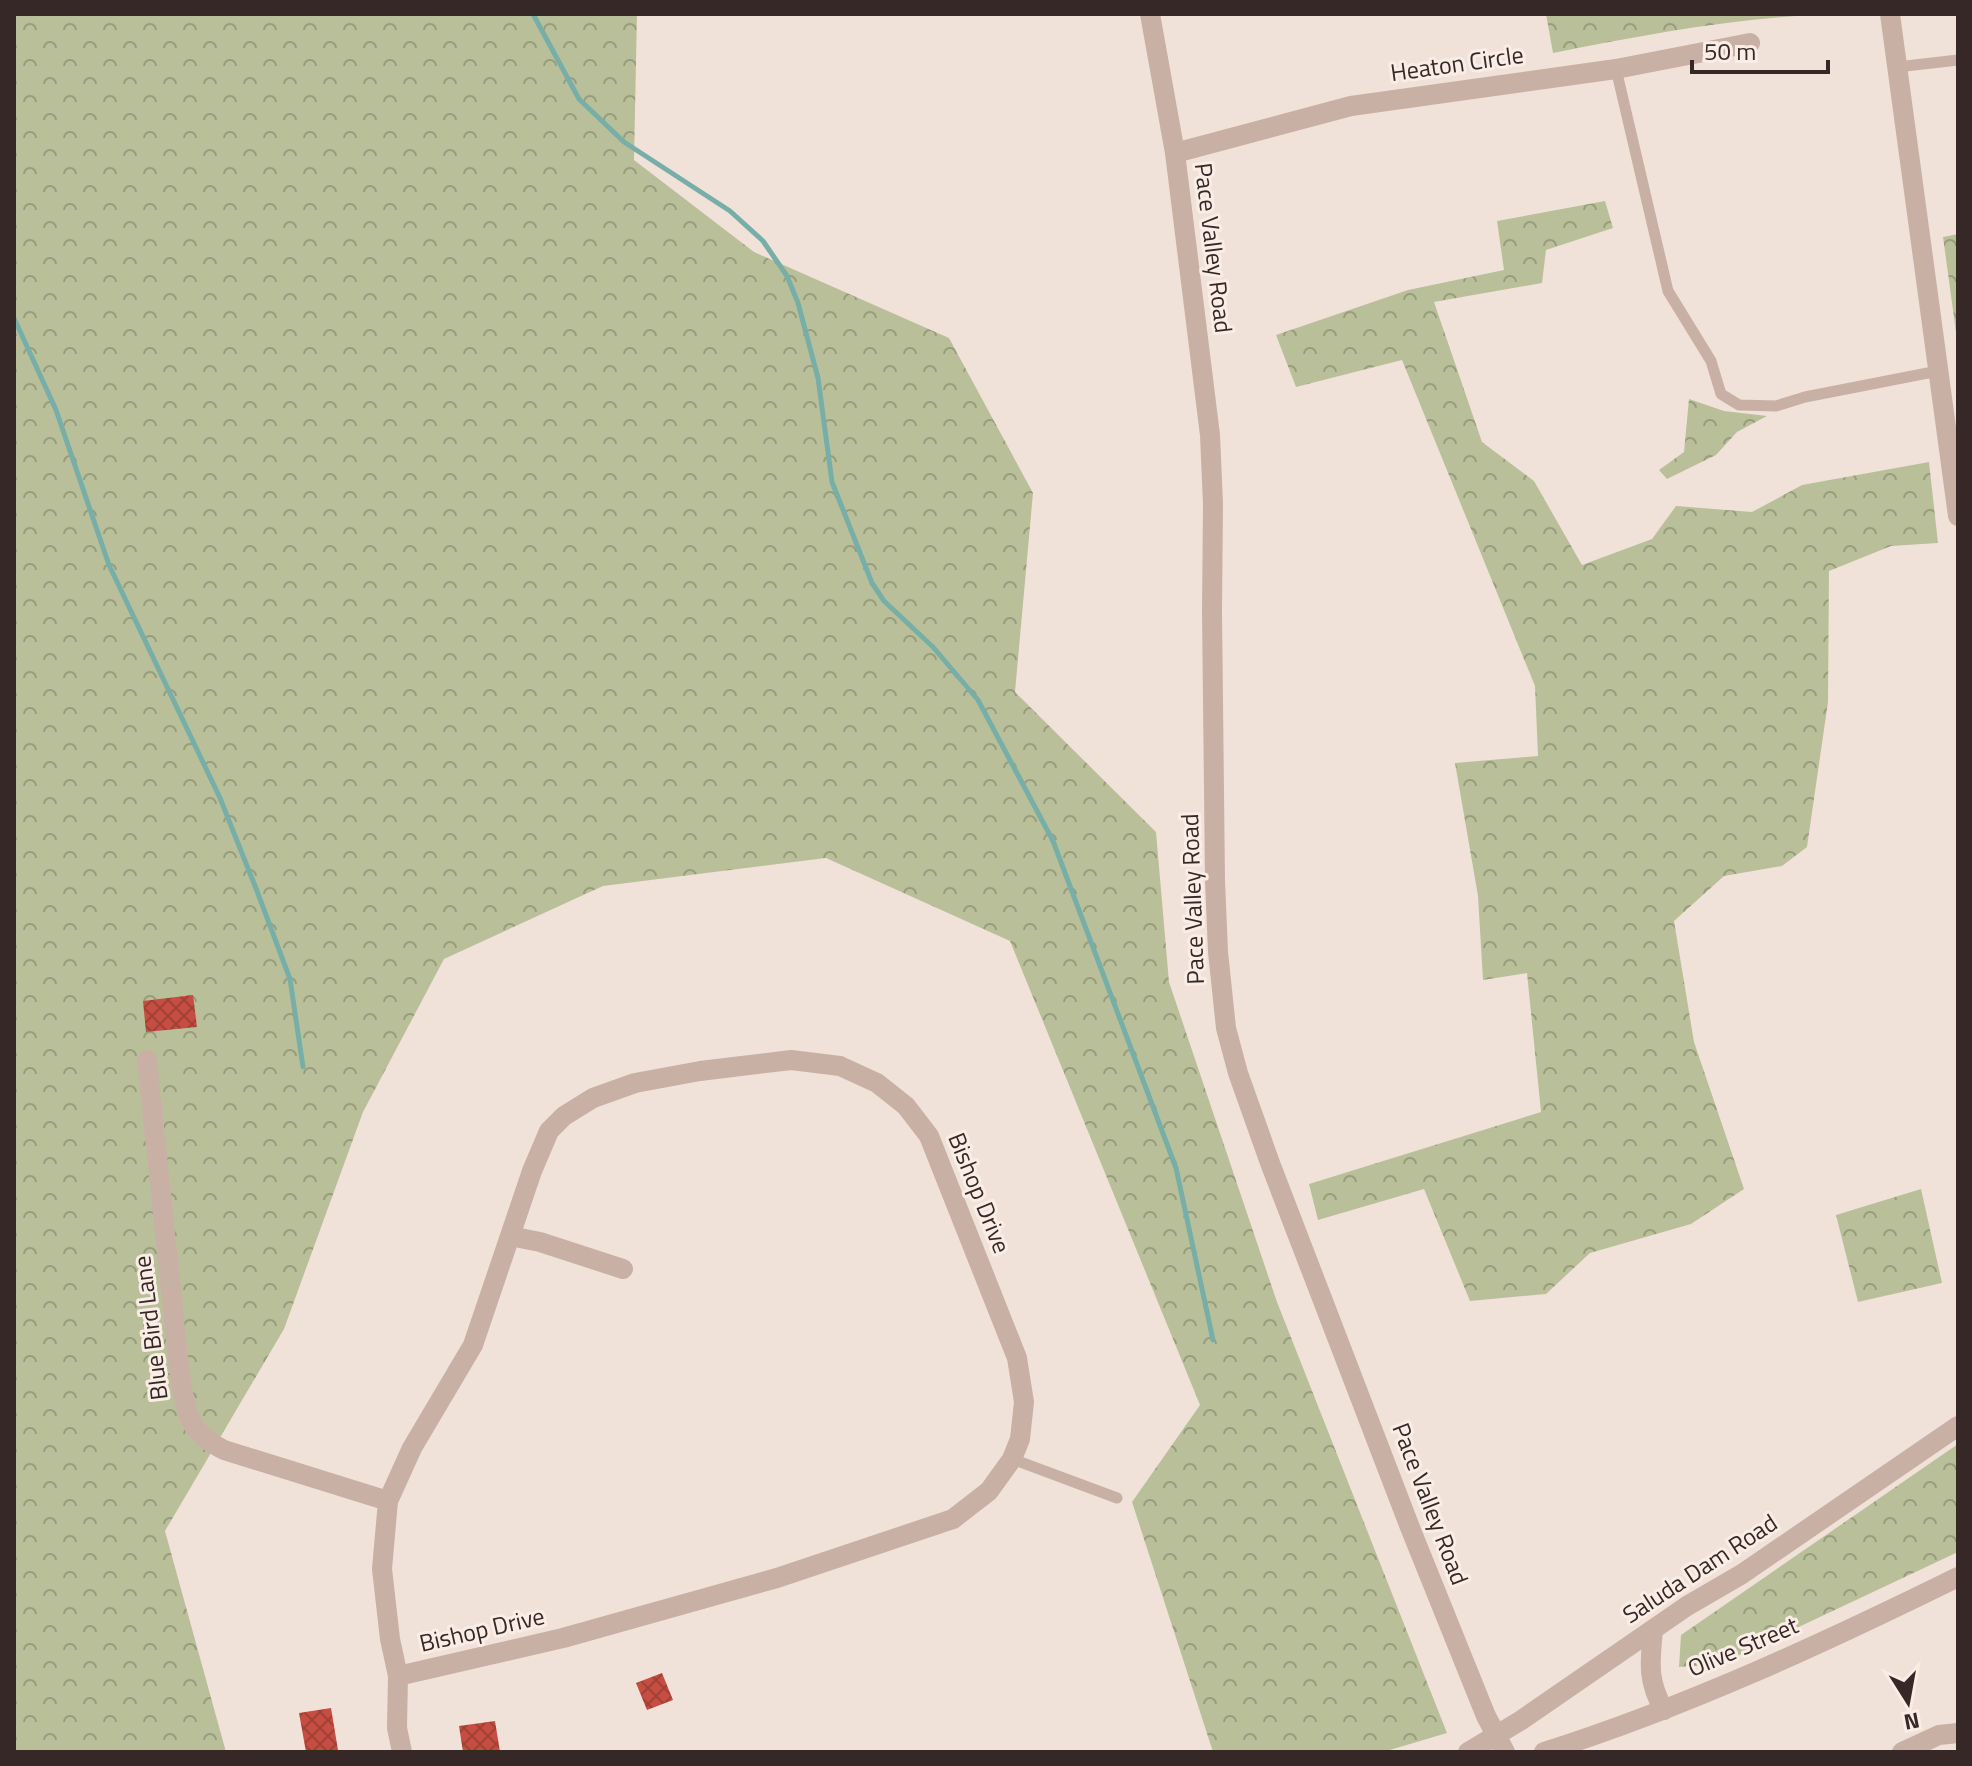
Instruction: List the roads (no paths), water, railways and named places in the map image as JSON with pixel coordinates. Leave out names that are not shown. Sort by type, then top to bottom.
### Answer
[{"type":"street","name":"Pace Valley Road","points":[[1150,14],[1175,153],[1210,435],[1215,881],[1226,1028],[1238,1073],[1270,1163],[1411,1530],[1500,1744]]},
{"type":"street","points":[[1890,14],[1958,516]]},
{"type":"street","name":"Heaton Circle","points":[[1175,153],[1351,106],[1616,69],[1750,43]]},
{"type":"street","name":"Blue Bird Lane","points":[[147,1060],[180,1377],[189,1421],[206,1441],[224,1450],[388,1501]]},
{"type":"street","name":"Bishop Drive","points":[[398,1676],[563,1638],[777,1578],[953,1519],[989,1491],[1012,1459],[1020,1439],[1024,1402],[1017,1358],[929,1136],[906,1106],[877,1083],[840,1066],[791,1060],[752,1063],[635,1083],[593,1098],[564,1116],[549,1131],[532,1171],[473,1345],[412,1448],[388,1501],[382,1569],[398,1676],[397,1728],[402,1752]]},
{"type":"street","points":[[510,1236],[540,1242],[623,1269]]},
{"type":"street","name":"Saluda Dam Road","points":[[1468,1752],[1500,1744],[1653,1630],[1742,1574],[1958,1426]]},
{"type":"street","name":"Olive Street","points":[[1544,1752],[1664,1710],[1858,1626],[1958,1577]]},
{"type":"street","points":[[1653,1630],[1653,1690],[1664,1710]]},
{"type":"street","points":[[1902,1752],[1939,1735],[1958,1733]]},
{"type":"lane","points":[[1897,67],[1958,60]]},
{"type":"lane","points":[[1616,69],[1668,291],[1711,361],[1721,394],[1739,405],[1776,406],[1805,397],[1938,371]]},
{"type":"lane","points":[[1012,1459],[1117,1498]]},
{"type":"waterway","points":[[533,14],[579,99],[624,142],[730,211],[763,241],[787,276],[798,303],[818,378],[832,482],[872,583],[884,601],[933,647],[978,700],[1053,841],[1176,1168],[1213,1340]]},
{"type":"waterway","points":[[14,318],[56,410],[109,565],[220,798],[257,891],[290,979],[303,1067]]}]
